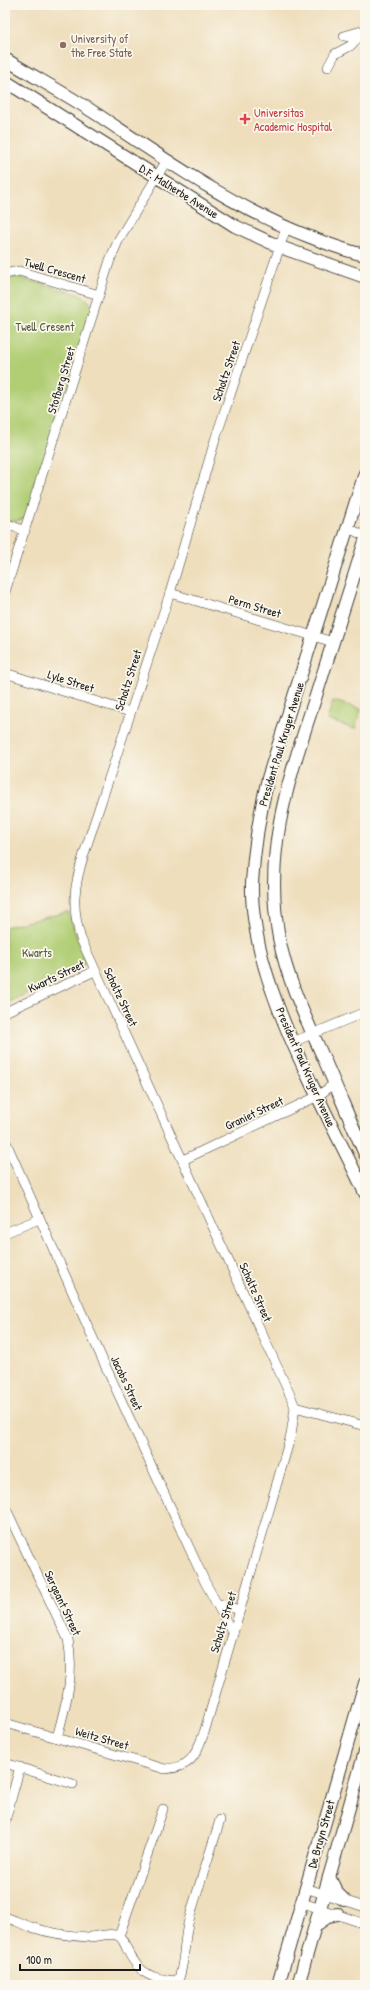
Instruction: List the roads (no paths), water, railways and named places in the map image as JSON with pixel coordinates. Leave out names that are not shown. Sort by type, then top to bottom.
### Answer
[{"type":"street","points":[[328,67],[335,54],[350,46],[358,38],[344,36],[365,30]]},
{"type":"street","name":"D.F. Malherbe Avenue","points":[[5,59],[96,114],[245,208],[286,228],[338,248],[365,255]]},
{"type":"street","name":"D.F. Malherbe Avenue","points":[[5,81],[235,226],[280,247],[365,276]]},
{"type":"street","name":"Stofberg Street","points":[[5,592],[99,295],[119,239],[167,160]]},
{"type":"street","name":"Scholtz Street","points":[[191,1761],[197,1752],[204,1733],[291,1435],[295,1407],[81,939],[75,920],[74,896],[77,875],[170,593],[215,440],[286,228]]},
{"type":"street","name":"Twell Crescent","points":[[5,274],[19,271],[99,295]]},
{"type":"street","name":"President Paul Kruger Avenue","points":[[365,473],[268,778],[259,816],[252,884],[256,928],[273,993],[293,1042],[365,1192]]},
{"type":"street","points":[[5,523],[25,531]]},
{"type":"street","points":[[348,528],[365,536]]},
{"type":"street","name":"President Paul Kruger Avenue","points":[[365,541],[287,785],[278,827],[274,866],[274,899],[280,940],[295,990],[311,1033],[365,1154]]},
{"type":"street","name":"Perm Street","points":[[170,593],[333,642]]},
{"type":"street","name":"Lyle Street","points":[[5,673],[130,712]]},
{"type":"street","points":[[254,866],[274,866]]},
{"type":"street","name":"Kwarts Street","points":[[5,1012],[95,971]]},
{"type":"street","points":[[293,1042],[311,1033],[365,1012]]},
{"type":"street","name":"Graniet Street","points":[[183,1160],[318,1096],[334,1084]]},
{"type":"street","name":"Jacobs Street","points":[[5,1140],[39,1219],[216,1603],[233,1634]]},
{"type":"street","points":[[5,1233],[39,1219]]},
{"type":"street","points":[[295,1407],[365,1426]]},
{"type":"street","name":"Sergeant Street","points":[[5,1507],[68,1639],[72,1658],[71,1675],[58,1738]]},
{"type":"street","points":[[216,1603],[240,1610]]},
{"type":"street","name":"De Bruyn Street","points":[[278,1985],[300,1902],[363,1700],[365,1683]]},
{"type":"street","name":"Weitz Street","points":[[5,1723],[165,1769],[176,1768],[191,1761]]},
{"type":"street","name":"De Bruyn Street","points":[[298,1985],[365,1752]]},
{"type":"street","points":[[5,1763],[73,1784]]},
{"type":"street","points":[[5,1821],[20,1767]]},
{"type":"street","points":[[119,1936],[163,1809]]},
{"type":"street","points":[[5,1917],[31,1927],[64,1934],[89,1937],[109,1935],[119,1936],[123,1940],[134,1963],[142,1970],[156,1978],[177,1983],[183,1967],[185,1937],[189,1920],[220,1820]]},
{"type":"street","points":[[329,1877],[337,1893],[344,1900]]},
{"type":"street","points":[[305,1888],[365,1907]]},
{"type":"street","points":[[300,1902],[365,1924]]},
{"type":"street","points":[[316,1925],[329,1916],[337,1914]]},
{"type":"place","name":"University of the Free State","points":[[63,45]]},
{"type":"place","name":"Universitas Academic Hospital","points":[[245,119]]},
{"type":"park label","name":"Twell Cresent","points":[[45,326]]},
{"type":"park label","name":"Kwarts","points":[[37,952]]}]
